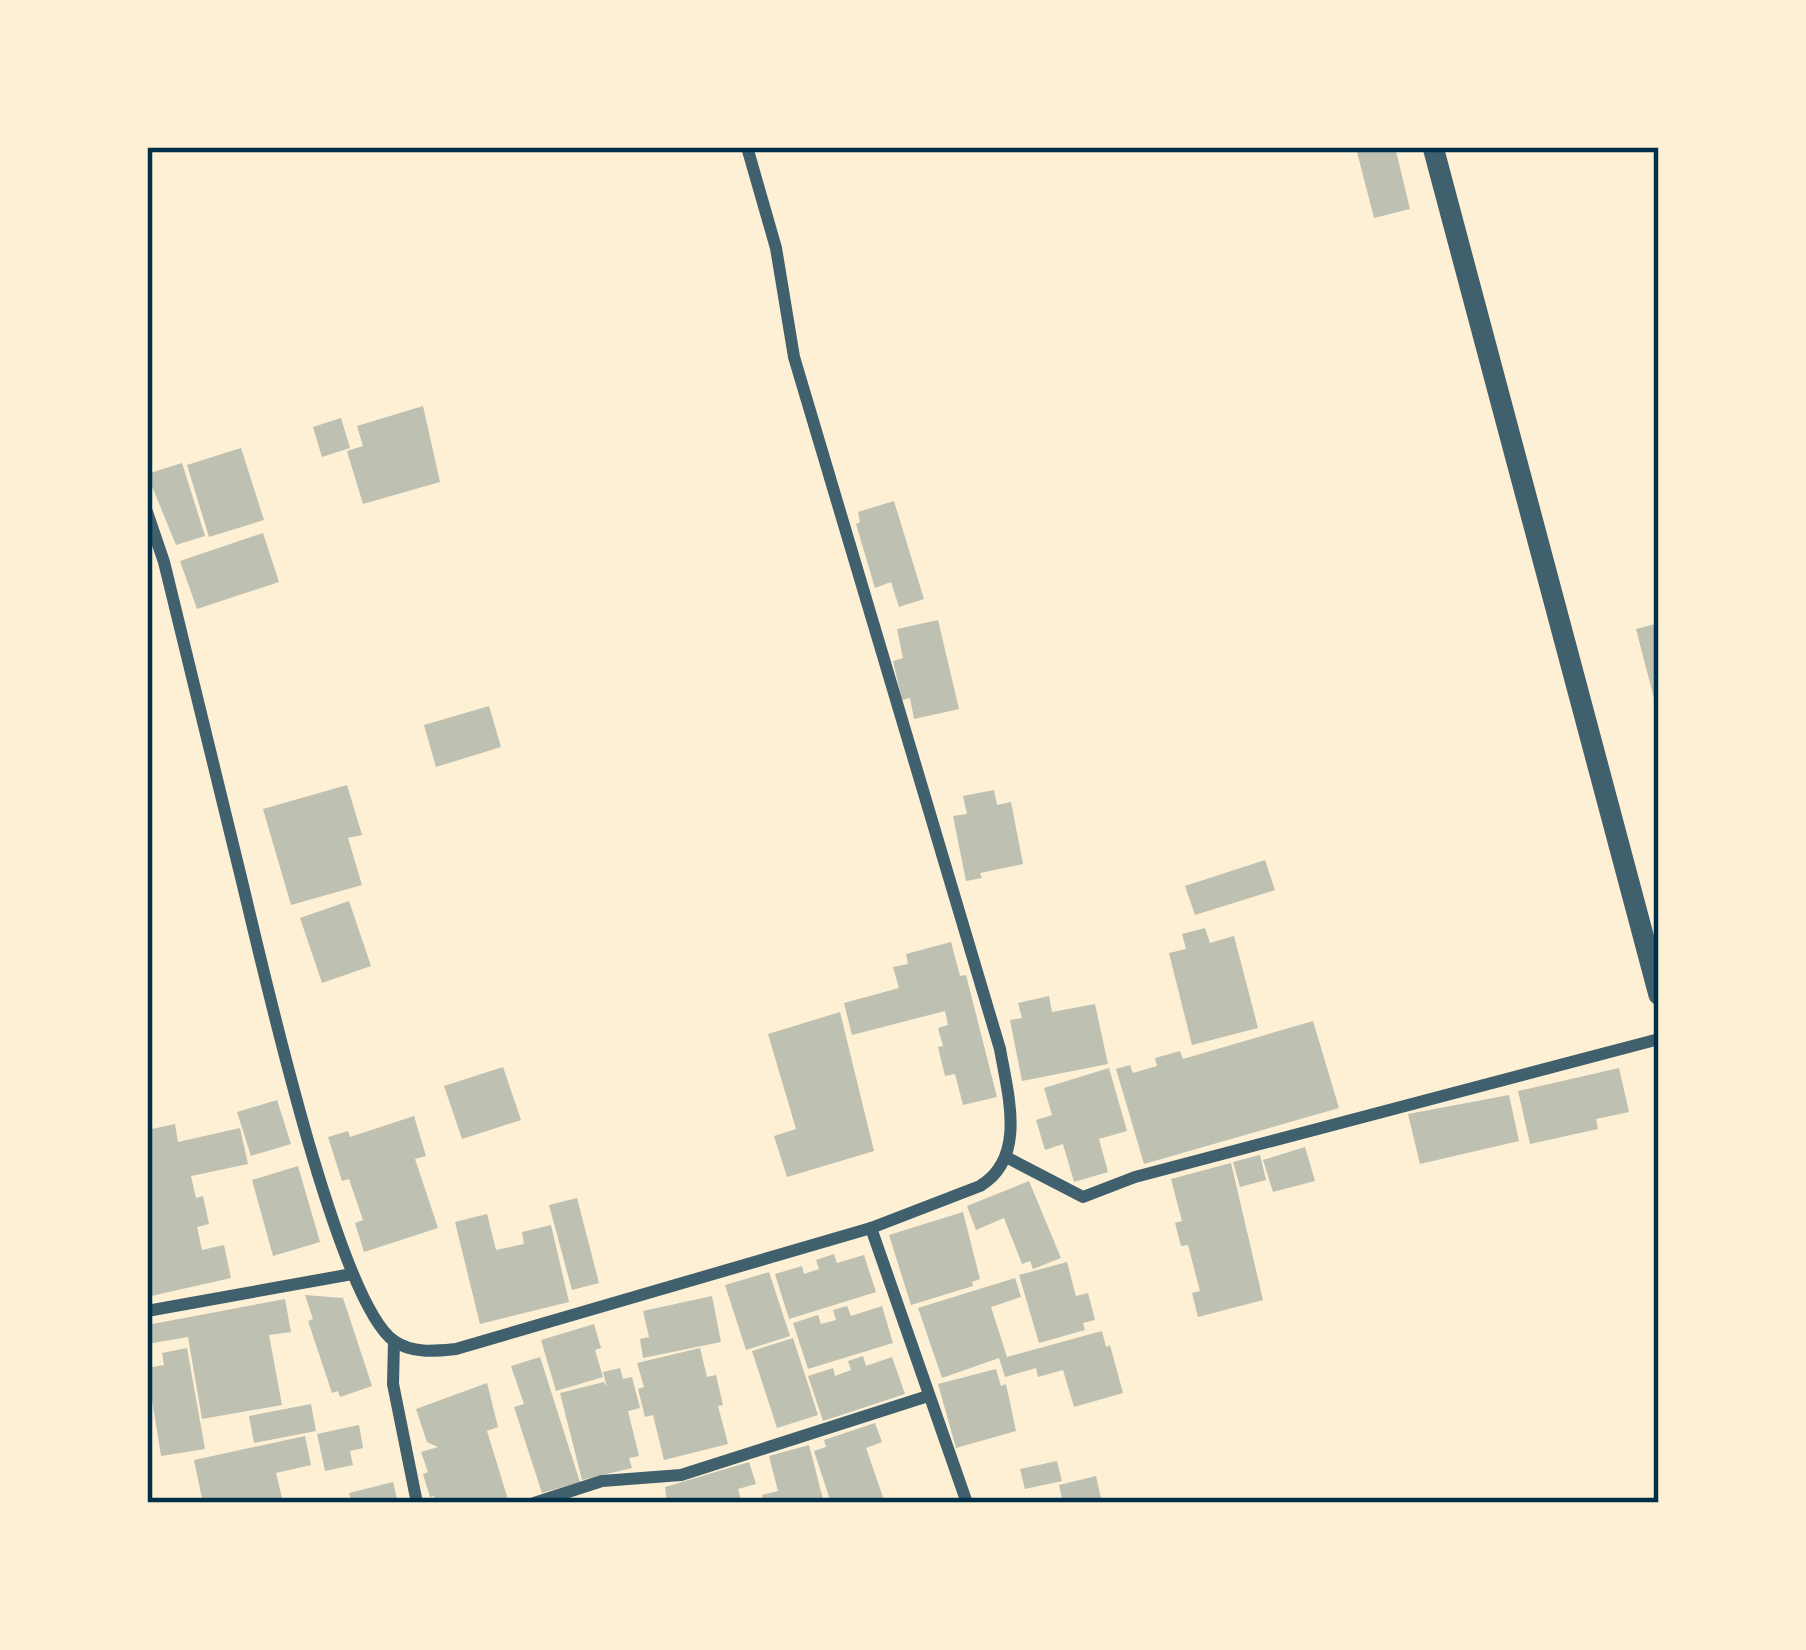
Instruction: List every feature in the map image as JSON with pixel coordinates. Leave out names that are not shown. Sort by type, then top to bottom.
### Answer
[{"type":"street","points":[[147,512],[164,562],[296,1100],[352,1274],[371,1312],[394,1341],[424,1352],[457,1349],[871,1228],[997,1176],[1008,1158],[1007,1090],[1000,1049],[794,357],[776,248],[747,147]]},
{"type":"street","points":[[1433,147],[1659,995]]},
{"type":"street","points":[[1008,1158],[1083,1197],[1135,1178],[1659,1040]]},
{"type":"street","points":[[871,1228],[967,1503]]},
{"type":"street","points":[[147,1311],[352,1274]]},
{"type":"street","points":[[394,1341],[393,1384],[417,1503]]},
{"type":"street","points":[[533,1503],[602,1480],[681,1475],[928,1396]]},
{"type":"building","points":[[1395,147],[1410,209],[1374,218],[1357,152]]},
{"type":"building","points":[[423,406],[440,482],[363,504],[347,451],[363,446],[357,426]]},
{"type":"building","points":[[341,418],[350,448],[322,457],[313,427]]},
{"type":"building","points":[[241,448],[264,520],[209,537],[187,465]]},
{"type":"building","points":[[182,463],[205,536],[176,545],[147,474]]},
{"type":"building","points":[[894,501],[924,599],[899,607],[891,582],[875,588],[856,524],[860,522],[858,512]]},
{"type":"building","points":[[263,533],[279,582],[197,609],[180,561]]},
{"type":"building","points":[[938,620],[959,709],[914,719],[910,698],[902,700],[893,661],[903,658],[897,629]]},
{"type":"building","points":[[1659,623],[1659,710],[1657,710],[1636,629]]},
{"type":"building","points":[[489,706],[501,747],[436,767],[424,725]]},
{"type":"building","points":[[347,785],[362,835],[348,838],[362,885],[291,905],[263,809]]},
{"type":"building","points":[[994,790],[997,805],[1011,802],[1023,864],[980,873],[982,878],[966,881],[953,816],[967,814],[963,796]]},
{"type":"building","points":[[1265,860],[1275,890],[1195,915],[1185,886]]},
{"type":"building","points":[[349,901],[371,966],[322,983],[300,918]]},
{"type":"building","points":[[1205,928],[1210,943],[1234,936],[1258,1028],[1192,1045],[1169,953],[1186,949],[1182,934]]},
{"type":"building","points":[[951,942],[960,976],[966,975],[997,1097],[963,1105],[955,1074],[945,1076],[938,1047],[943,1046],[938,1028],[948,1025],[945,1011],[852,1035],[844,1003],[899,988],[893,967],[908,964],[906,954]]},
{"type":"building","points":[[1049,996],[1052,1012],[1095,1004],[1108,1064],[1022,1081],[1010,1020],[1022,1018],[1018,1003]]},
{"type":"building","points":[[840,1012],[874,1151],[787,1177],[774,1136],[796,1129],[768,1034]]},
{"type":"building","points":[[1313,1021],[1339,1108],[1144,1164],[1116,1069],[1130,1065],[1133,1073],[1157,1066],[1155,1058],[1180,1051],[1183,1059]]},
{"type":"building","points":[[503,1067],[521,1120],[462,1139],[444,1086]]},
{"type":"building","points":[[1109,1068],[1127,1131],[1099,1139],[1108,1172],[1074,1182],[1063,1144],[1045,1150],[1036,1120],[1052,1115],[1044,1088]]},
{"type":"building","points":[[1619,1068],[1629,1112],[1596,1119],[1598,1129],[1530,1144],[1518,1091]]},
{"type":"building","points":[[1509,1095],[1519,1141],[1420,1164],[1408,1114]]},
{"type":"building","points":[[277,1100],[291,1144],[251,1156],[237,1112]]},
{"type":"building","points":[[414,1116],[426,1156],[415,1159],[438,1228],[364,1252],[355,1223],[363,1220],[349,1179],[342,1181],[328,1137],[348,1131],[350,1137]]},
{"type":"building","points":[[175,1124],[178,1142],[240,1128],[248,1164],[191,1176],[196,1198],[203,1196],[209,1224],[197,1227],[202,1250],[224,1245],[231,1278],[147,1297],[147,1130]]},
{"type":"building","points":[[1305,1147],[1315,1181],[1273,1192],[1263,1160]]},
{"type":"building","points":[[1260,1155],[1266,1180],[1240,1187],[1233,1162]]},
{"type":"building","points":[[1231,1163],[1263,1300],[1198,1317],[1192,1293],[1200,1291],[1188,1245],[1181,1246],[1175,1223],[1182,1221],[1171,1179]]},
{"type":"building","points":[[298,1166],[320,1242],[273,1256],[252,1180]]},
{"type":"building","points":[[1029,1181],[1061,1258],[1033,1269],[1030,1261],[1022,1264],[1004,1218],[976,1230],[967,1206]]},
{"type":"building","points":[[577,1198],[599,1283],[572,1290],[549,1205]]},
{"type":"building","points":[[963,1212],[980,1279],[973,1286],[911,1305],[889,1235]]},
{"type":"building","points":[[487,1214],[496,1250],[524,1244],[522,1232],[551,1225],[569,1302],[480,1324],[455,1222]]},
{"type":"building","points":[[834,1254],[837,1263],[864,1255],[876,1292],[789,1319],[775,1274],[802,1266],[804,1274],[819,1269],[816,1260]]},
{"type":"building","points":[[1067,1262],[1076,1296],[1088,1293],[1095,1320],[1083,1323],[1085,1330],[1039,1343],[1019,1275]]},
{"type":"building","points":[[769,1272],[790,1336],[746,1350],[725,1285]]},
{"type":"building","points":[[1015,1278],[1021,1297],[991,1307],[1007,1357],[1102,1331],[1123,1393],[1074,1407],[1063,1370],[1038,1377],[1036,1368],[1005,1377],[999,1358],[942,1378],[918,1308]]},
{"type":"building","points":[[305,1295],[343,1298],[372,1386],[340,1397],[338,1391],[332,1393],[308,1321],[313,1319]]},
{"type":"building","points":[[712,1296],[721,1342],[643,1358],[640,1339],[649,1337],[643,1311]]},
{"type":"building","points":[[285,1299],[291,1332],[269,1335],[282,1405],[202,1419],[188,1337],[147,1344],[147,1325]]},
{"type":"building","points":[[847,1306],[851,1316],[882,1306],[893,1343],[808,1369],[793,1323],[818,1315],[821,1324],[836,1320],[833,1310]]},
{"type":"building","points":[[594,1324],[603,1377],[556,1391],[541,1340]]},
{"type":"building","points":[[793,1338],[818,1415],[777,1428],[752,1351]]},
{"type":"building","points":[[187,1348],[205,1449],[161,1456],[147,1368],[164,1365],[162,1353]]},
{"type":"building","points":[[700,1348],[707,1377],[716,1375],[728,1444],[664,1460],[653,1415],[645,1417],[637,1363]]},
{"type":"building","points":[[863,1356],[866,1366],[892,1357],[905,1394],[823,1421],[808,1376],[833,1368],[835,1376],[851,1370],[848,1361]]},
{"type":"building","points":[[540,1357],[580,1482],[542,1493],[514,1407],[524,1404],[511,1366]]},
{"type":"building","points":[[620,1368],[623,1379],[632,1377],[640,1408],[628,1411],[639,1456],[629,1458],[632,1468],[582,1480],[560,1393],[604,1382],[607,1387],[603,1372]]},
{"type":"building","points":[[996,1369],[1001,1386],[1006,1384],[1016,1431],[956,1448],[938,1384]]},
{"type":"building","points":[[487,1383],[498,1427],[487,1431],[509,1503],[436,1503],[423,1474],[428,1472],[421,1452],[438,1447],[427,1442],[416,1409]]},
{"type":"building","points":[[311,1404],[316,1431],[254,1443],[249,1416]]},
{"type":"building","points":[[875,1423],[882,1442],[866,1448],[884,1500],[831,1503],[814,1451],[826,1447],[824,1440]]},
{"type":"building","points":[[359,1425],[363,1448],[350,1451],[353,1465],[325,1471],[317,1434]]},
{"type":"building","points":[[305,1436],[311,1465],[276,1473],[282,1498],[275,1503],[203,1503],[194,1460]]},
{"type":"building","points":[[809,1445],[824,1503],[763,1503],[762,1495],[778,1491],[769,1456]]},
{"type":"building","points":[[1057,1461],[1062,1481],[1025,1489],[1020,1469]]},
{"type":"building","points":[[749,1462],[756,1484],[738,1489],[742,1503],[667,1503],[665,1487]]},
{"type":"building","points":[[1096,1476],[1102,1503],[1063,1503],[1059,1485]]},
{"type":"building","points":[[393,1482],[398,1503],[352,1503],[349,1493]]}]
